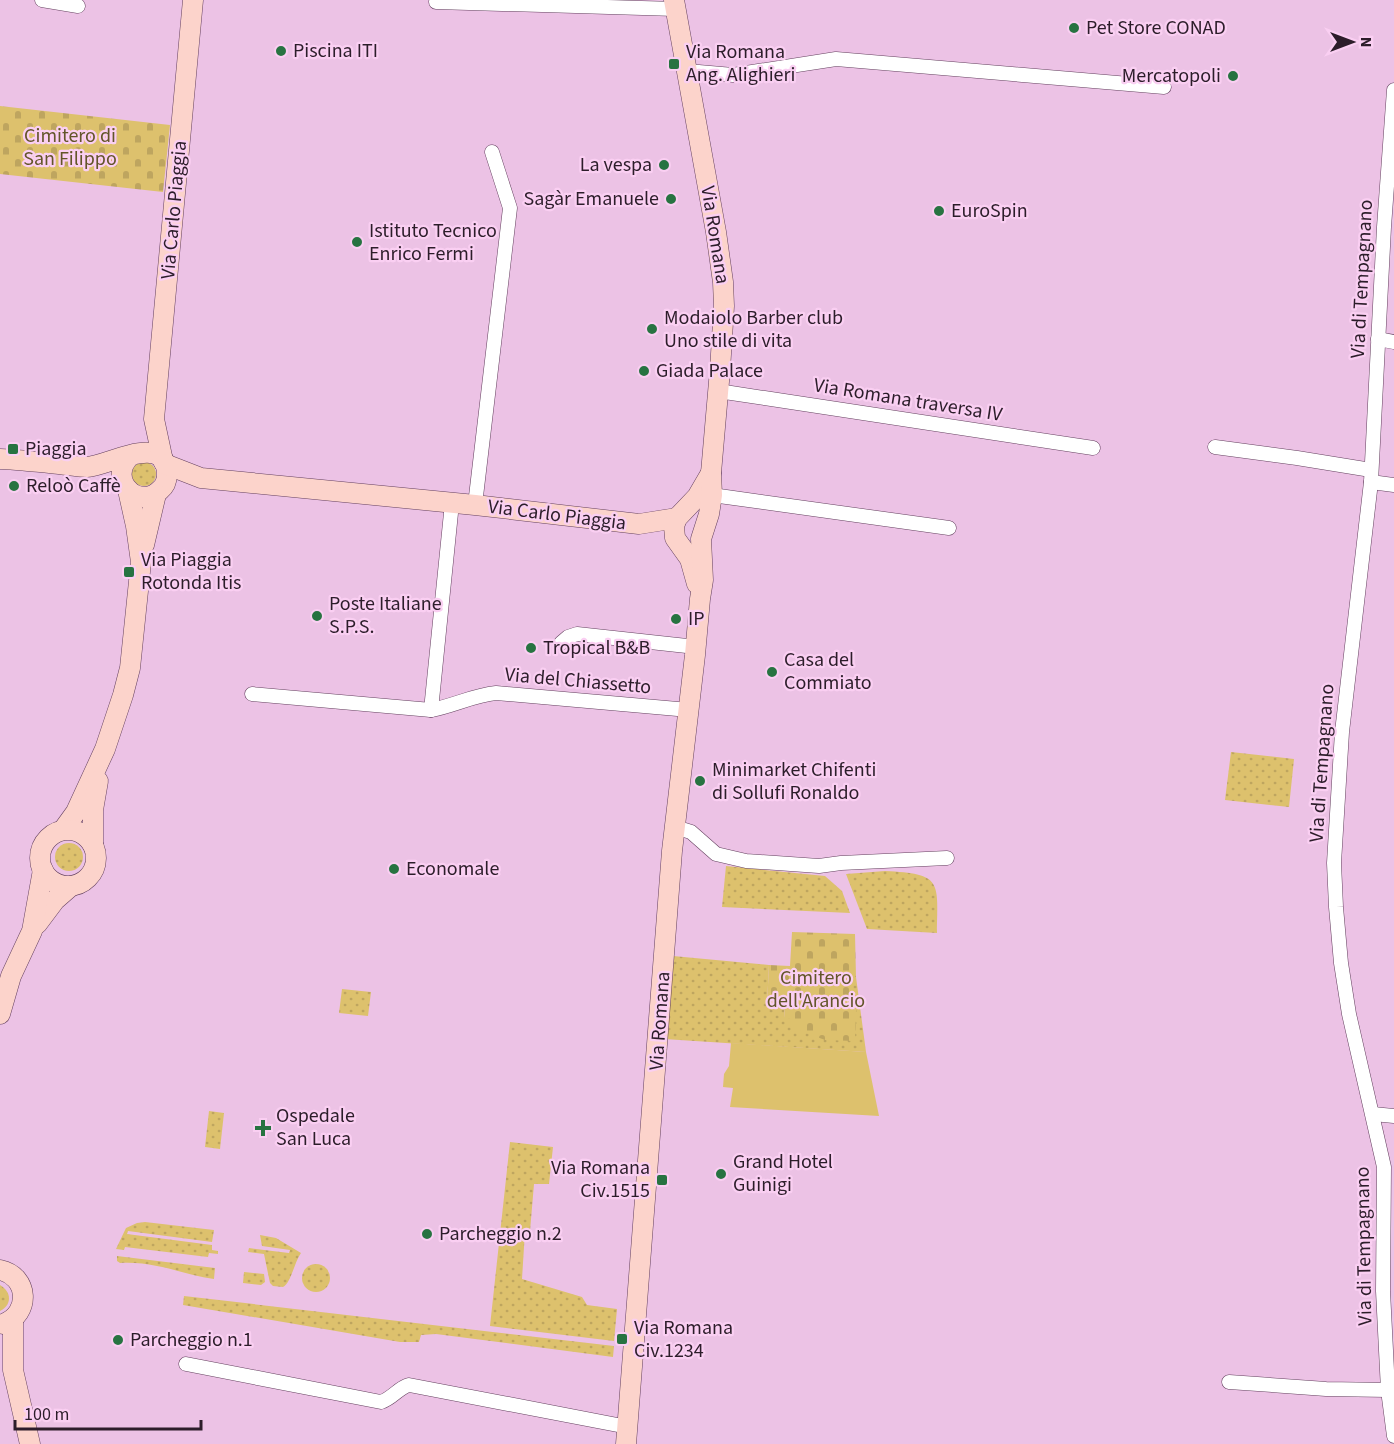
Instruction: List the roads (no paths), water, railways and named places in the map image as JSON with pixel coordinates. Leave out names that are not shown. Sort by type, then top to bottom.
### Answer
[{"type":"main road","name":"Via Carlo Piaggia","points":[[154,419],[193,0]]},
{"type":"main road","name":"Via Romana","points":[[627,1435],[675,828],[704,573],[703,534],[710,514],[712,495],[711,473],[724,306],[722,268],[675,4]]},
{"type":"main road","points":[[141,562],[136,526],[122,468],[154,419]]},
{"type":"main road","points":[[63,830],[76,812],[105,749],[130,668],[141,562],[160,490],[167,477],[154,419]]},
{"type":"main road","name":"Via Carlo Piaggia","points":[[0,459],[87,467],[140,451],[152,452],[164,463],[201,478],[679,528]]},
{"type":"main road","points":[[87,467],[126,487],[135,495],[143,497],[201,478]]},
{"type":"main road","name":"Via Romana","points":[[700,599],[693,566],[679,528],[711,473]]},
{"type":"main road","points":[[692,514],[703,521],[703,534],[689,545],[679,528],[692,514]]},
{"type":"main road","points":[[0,1014],[11,976],[32,931],[55,900],[71,886],[84,881],[92,872],[96,861],[93,845],[93,810],[105,749]]},
{"type":"main road","points":[[32,931],[43,870],[41,860],[43,847],[51,836],[63,830],[81,833],[89,838],[93,845]]},
{"type":"main road","points":[[43,870],[54,882],[71,886]]},
{"type":"main road","points":[[2,1267],[20,1282],[23,1295],[22,1308],[6,1322],[13,1370],[30,1444]]},
{"type":"main road","points":[[0,1352],[13,1370]]},
{"type":"street","points":[[42,0],[78,6]]},
{"type":"street","points":[[436,2],[675,4]]},
{"type":"street","points":[[687,71],[733,75],[836,59],[1164,87]]},
{"type":"street","name":"Via di Tempagnano","points":[[1394,90],[1383,227],[1371,476],[1342,732],[1334,884],[1341,963],[1349,1014],[1384,1167],[1383,1292],[1388,1390],[1394,1436]]},
{"type":"street","name":"Via Carlo Piaggia","points":[[475,505],[510,208],[492,152]]},
{"type":"street","points":[[1378,339],[1394,342]]},
{"type":"street","name":"Via Romana traversa IV","points":[[718,391],[1093,448]]},
{"type":"street","points":[[1215,447],[1297,458],[1371,476],[1394,485]]},
{"type":"street","points":[[712,495],[950,528]]},
{"type":"street","points":[[431,710],[452,503]]},
{"type":"street","points":[[561,643],[577,634],[696,647]]},
{"type":"street","name":"Via del Chiassetto","points":[[252,694],[431,710],[496,693],[689,710]]},
{"type":"street","points":[[675,828],[691,832],[716,854],[746,861],[819,866],[947,858]]},
{"type":"street","points":[[1373,1114],[1394,1116]]},
{"type":"street","points":[[186,1364],[381,1402],[391,1398],[402,1387],[409,1385],[627,1435]]},
{"type":"street","points":[[1230,1382],[1326,1389],[1388,1390]]},
{"type":"place","name":"Pet Store CONAD","points":[[1074,28]]},
{"type":"place","name":"Piscina ITI","points":[[281,51]]},
{"type":"place","name":"Via Romana Ang. Alighieri","points":[[674,64]]},
{"type":"place","name":"Mercatopoli","points":[[1233,76]]},
{"type":"place","name":"La vespa","points":[[664,165]]},
{"type":"place","name":"Sagàr Emanuele","points":[[671,199]]},
{"type":"place","name":"EuroSpin","points":[[939,211]]},
{"type":"place","name":"Istituto Tecnico Enrico Fermi","points":[[357,242]]},
{"type":"place","name":"Modaiolo Barber club Uno stile di vita","points":[[652,329]]},
{"type":"place","name":"Giada Palace","points":[[644,371]]},
{"type":"place","name":"Piaggia","points":[[13,449]]},
{"type":"place","name":"Reloò Caffè","points":[[14,486]]},
{"type":"place","name":"Via Piaggia Rotonda Itis","points":[[129,572]]},
{"type":"place","name":"Poste Italiane S.P.S.","points":[[317,616]]},
{"type":"place","name":"IP","points":[[676,619]]},
{"type":"place","name":"Tropical B&B","points":[[531,648]]},
{"type":"place","name":"Casa del Commiato","points":[[772,672]]},
{"type":"place","name":"Minimarket Chifenti di Sollufi Ronaldo","points":[[700,781]]},
{"type":"place","name":"Economale","points":[[394,869]]},
{"type":"place","name":"Ospedale San Luca","points":[[263,1128]]},
{"type":"place","name":"Grand Hotel Guinigi","points":[[721,1174]]},
{"type":"place","name":"Via Romana Civ.1515","points":[[662,1180]]},
{"type":"place","name":"Parcheggio n.2","points":[[427,1234]]},
{"type":"place","name":"Via Romana Civ.1234","points":[[622,1339]]},
{"type":"place","name":"Parcheggio n.1","points":[[118,1340]]},
{"type":"park label","name":"Cimitero di San Filippo","points":[[70,148]]},
{"type":"park label","name":"Cimitero dell'Arancio","points":[[816,990]]}]
